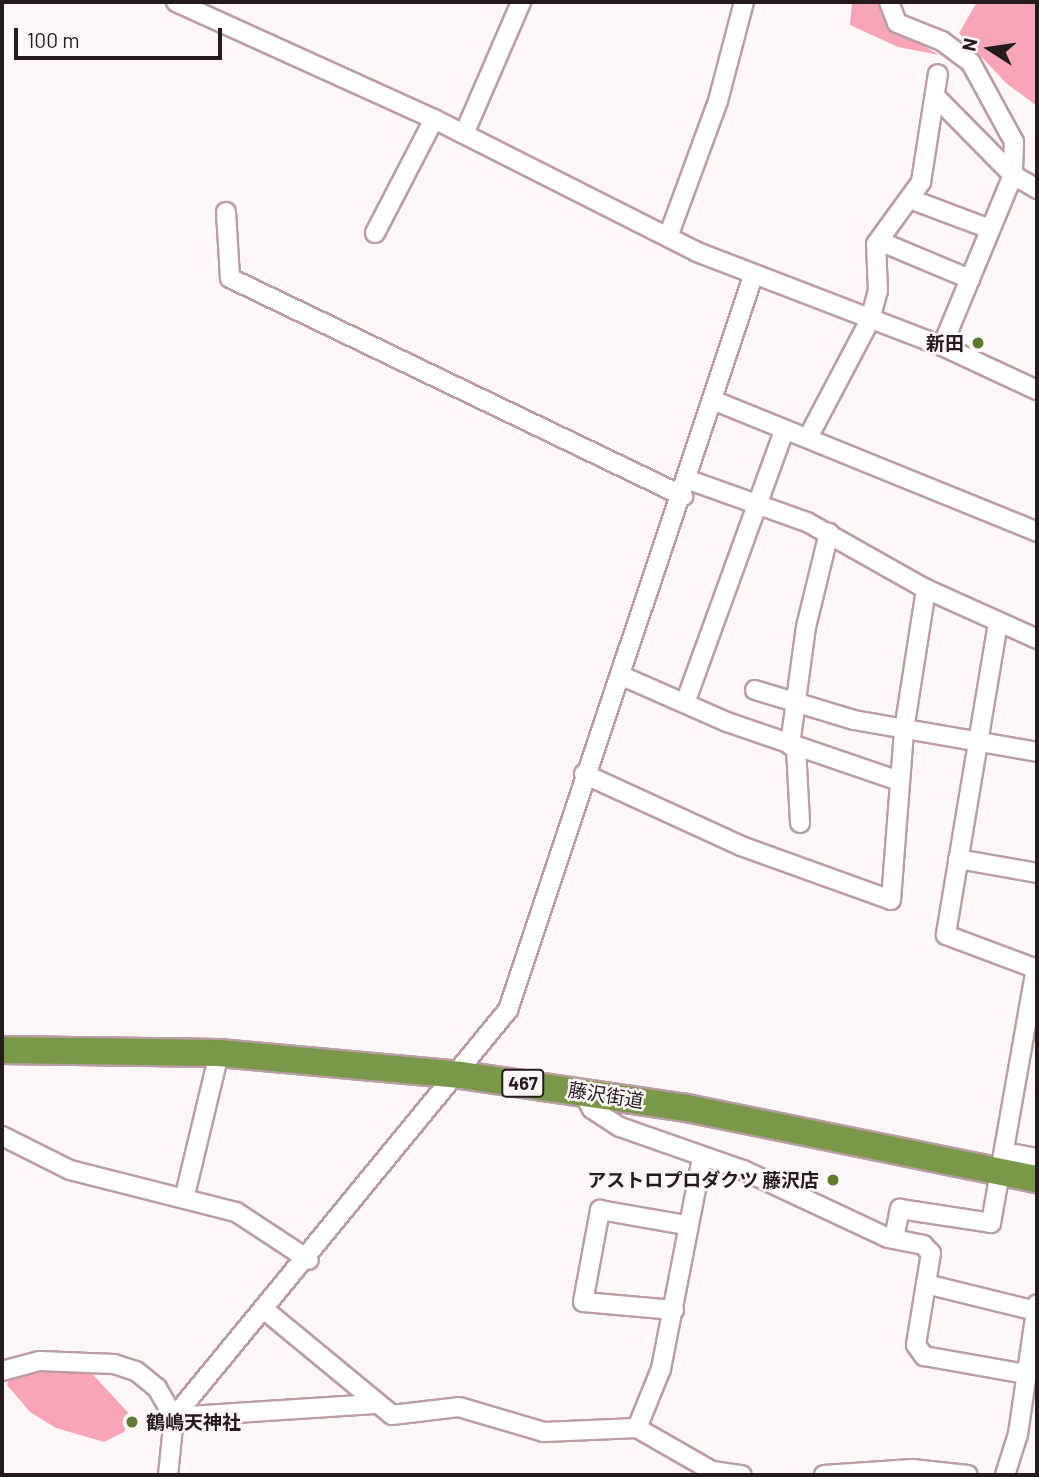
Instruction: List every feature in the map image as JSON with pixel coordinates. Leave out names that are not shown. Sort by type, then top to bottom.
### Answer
[{"type":"highway","name":"藤沢街道","points":[[2,1050],[219,1054],[461,1075],[582,1091],[1017,1175]]},
{"type":"street","points":[[176,2],[435,119],[668,237],[753,276],[942,346],[1037,390]]},
{"type":"street","points":[[464,134],[521,2]]},
{"type":"street","points":[[668,237],[718,101],[744,2]]},
{"type":"street","points":[[889,2],[897,23],[957,50],[983,79],[1010,128],[1013,175],[942,346]]},
{"type":"street","points":[[812,430],[870,320],[879,241],[910,199],[927,162],[938,74]]},
{"type":"street","points":[[936,97],[1013,175],[1037,189]]},
{"type":"street","points":[[375,233],[435,119]]},
{"type":"street","points":[[910,199],[990,229]]},
{"type":"street","points":[[226,212],[230,278],[686,488],[760,503],[829,533],[926,589],[1037,639]]},
{"type":"street","points":[[879,241],[970,279]]},
{"type":"street","points":[[168,1475],[174,1417],[267,1311],[461,1075],[508,1010],[584,775],[622,676],[686,488],[753,276]]},
{"type":"street","points":[[715,401],[1037,532]]},
{"type":"street","points":[[685,704],[784,431]]},
{"type":"street","points":[[800,823],[793,746],[806,627],[829,533]]},
{"type":"street","points":[[584,775],[882,901],[891,900],[904,730],[926,589]]},
{"type":"street","points":[[894,1239],[900,1209],[991,1223],[1017,1175],[1037,969],[946,935],[998,623]]},
{"type":"street","points":[[622,676],[793,746],[899,781]]},
{"type":"street","points":[[755,690],[904,730],[1037,752]]},
{"type":"street","points":[[958,859],[1037,873]]},
{"type":"street","points":[[185,1195],[219,1054]]},
{"type":"street","points":[[582,1091],[592,1109],[620,1126],[894,1239],[923,1245],[931,1253],[916,1345],[924,1356],[1026,1374]]},
{"type":"street","points":[[2,1136],[70,1170],[185,1195],[266,1226],[309,1260]]},
{"type":"street","points":[[1017,1175],[1016,1154],[1037,1158]]},
{"type":"street","points":[[637,1428],[661,1369],[674,1310],[685,1225],[702,1158]]},
{"type":"street","points":[[674,1310],[583,1302],[600,1210],[685,1225]]},
{"type":"street","points":[[926,1284],[1036,1308],[1026,1374],[1005,1475]]},
{"type":"street","points":[[267,1311],[374,1404],[392,1415],[478,1409],[544,1432],[637,1428],[712,1471],[742,1475]]},
{"type":"street","points":[[2,1371],[40,1361],[114,1364],[136,1371],[157,1388],[174,1417]]},
{"type":"street","points":[[174,1417],[374,1404]]},
{"type":"street","points":[[824,1475],[903,1469],[968,1475]]},
{"type":"shaded area","points":[[852,2],[883,2],[880,12],[896,29],[939,55],[898,47],[850,25]]},
{"type":"shaded area","points":[[977,2],[1037,2],[1037,106],[1007,84],[959,33]]},
{"type":"shaded area","points":[[86,1367],[132,1417],[124,1432],[104,1442],[56,1428],[30,1412],[7,1385],[11,1372]]},
{"type":"place","name":"新田","points":[[978,343]]},
{"type":"place","name":"アストロプロダクツ 藤沢店","points":[[833,1180]]},
{"type":"place","name":"鶴嶋天神社","points":[[132,1422]]}]
